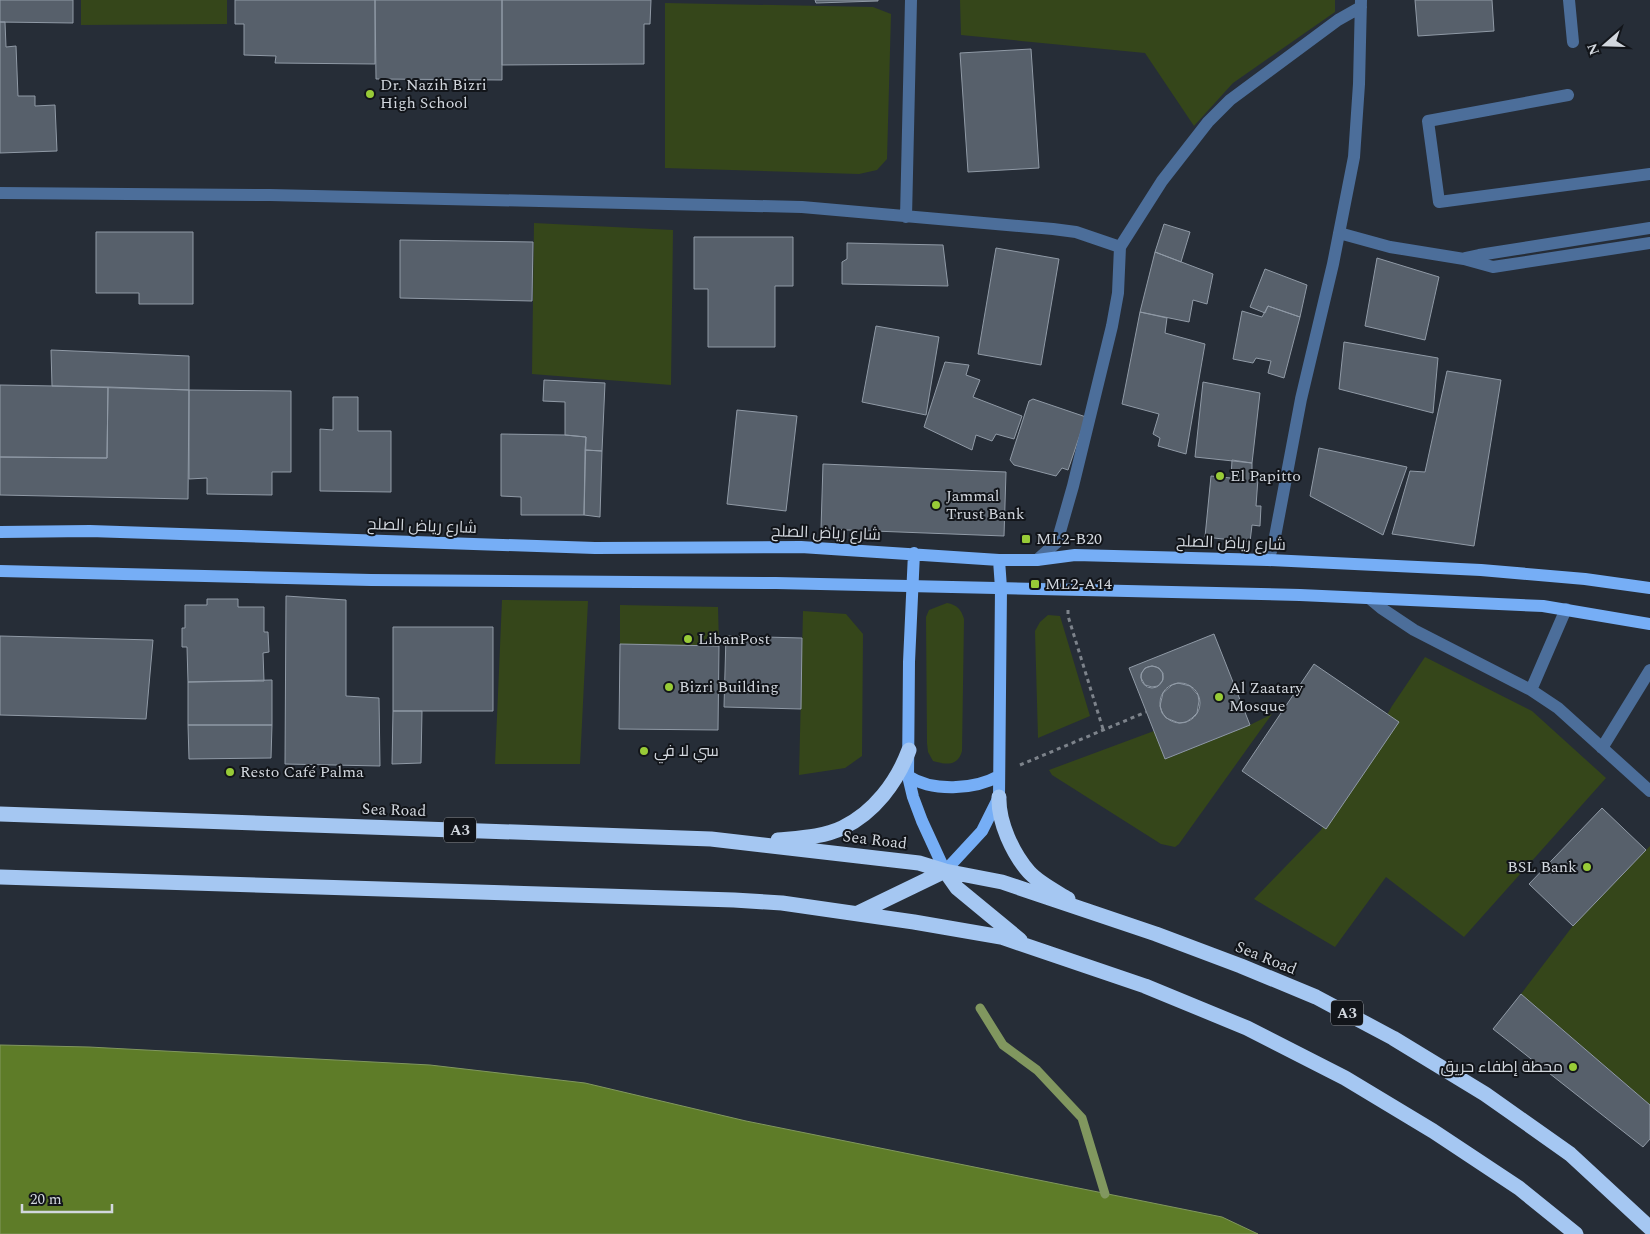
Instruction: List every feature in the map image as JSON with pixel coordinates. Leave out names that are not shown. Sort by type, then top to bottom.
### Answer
[{"type":"highway","points":[[741,843],[799,838],[841,829],[871,808],[883,795],[902,767],[909,750]]},
{"type":"highway","points":[[999,797],[999,805],[1010,842],[1030,873],[1091,912]]},
{"type":"highway","name":"Sea Road","points":[[0,814],[711,839],[919,863],[1002,882],[1156,934],[1299,990],[1393,1038],[1485,1094],[1570,1154],[1650,1228]]},
{"type":"highway","points":[[857,914],[945,870],[957,888],[1027,946]]},
{"type":"highway","points":[[0,877],[734,900],[782,903],[914,922],[1000,937],[1144,986],[1248,1028],[1344,1078],[1433,1131],[1519,1188],[1576,1234]]},
{"type":"main road","name":"شارع رياض الصلح","points":[[0,532],[100,532],[595,548],[801,547],[999,560],[1037,560],[1075,555],[1268,560],[1490,571],[1585,578],[1650,588]]},
{"type":"main road","points":[[914,553],[909,662],[908,776],[922,822],[945,870],[982,831],[999,797],[1001,588],[999,560]]},
{"type":"main road","points":[[0,571],[371,580],[776,583],[1300,595],[1542,606],[1650,624]]},
{"type":"main road","points":[[908,776],[915,781],[951,788],[977,783],[999,775]]},
{"type":"street","points":[[906,217],[911,0]]},
{"type":"street","points":[[1569,0],[1573,42]]},
{"type":"street","points":[[1268,560],[1274,542],[1301,399],[1339,233],[1354,157],[1359,84],[1361,4]]},
{"type":"street","points":[[1037,560],[1057,542],[1074,486],[1112,326],[1118,293],[1120,247],[1162,181],[1208,122],[1230,100],[1361,4]]},
{"type":"street","points":[[1568,95],[1428,121],[1439,202],[1650,174]]},
{"type":"street","points":[[0,193],[279,195],[802,207],[1068,231],[1120,247]]},
{"type":"street","points":[[1464,259],[1479,254],[1650,228]]},
{"type":"street","points":[[1339,233],[1390,247],[1464,259],[1494,267],[1650,243]]},
{"type":"street","points":[[1369,598],[1414,630],[1531,690],[1558,708],[1650,791]]},
{"type":"street","points":[[1531,690],[1566,610]]},
{"type":"street","points":[[1602,748],[1650,670]]},
{"type":"path","points":[[1069,590],[1068,616],[1103,730]]},
{"type":"path","points":[[999,775],[1146,712]]},
{"type":"shaded area","points":[[81,0],[227,0],[227,24],[81,25]]},
{"type":"shaded area","points":[[960,0],[1335,0],[1335,12],[1233,83],[1194,126],[1145,53],[961,35]]},
{"type":"shaded area","points":[[665,3],[873,7],[891,14],[887,159],[877,170],[859,174],[665,168]]},
{"type":"shaded area","points":[[534,223],[673,230],[671,385],[532,374]]},
{"type":"shaded area","points":[[502,600],[588,601],[580,764],[495,764]]},
{"type":"shaded area","points":[[947,603],[958,608],[964,619],[962,751],[955,762],[947,764],[933,761],[928,752],[926,617],[929,610]]},
{"type":"shaded area","points":[[620,605],[718,607],[719,646],[620,644]]},
{"type":"shaded area","points":[[803,611],[846,614],[863,634],[862,756],[845,768],[799,775]]},
{"type":"shaded area","points":[[1048,615],[1060,616],[1090,716],[1038,738],[1035,631],[1040,622]]},
{"type":"shaded area","points":[[1425,657],[1532,711],[1606,778],[1464,937],[1386,877],[1335,947],[1254,899],[1321,830],[1392,706]]},
{"type":"shaded area","points":[[1272,714],[1175,847],[1161,844],[1052,775],[1049,770],[1154,731],[1166,759],[1250,725]]},
{"type":"shaded area","points":[[1650,846],[1650,1105],[1521,994],[1575,923]]},
{"type":"shaded area","points":[[0,1045],[89,1047],[430,1065],[585,1083],[746,1121],[1222,1217],[1258,1234],[0,1234]]},
{"type":"building","points":[[0,0],[73,0],[73,23],[0,22]]},
{"type":"building","points":[[235,0],[375,0],[375,64],[275,63],[276,56],[244,55],[244,24],[235,24]]},
{"type":"building","points":[[375,0],[502,0],[502,80],[376,79]]},
{"type":"building","points":[[502,0],[651,0],[650,24],[644,24],[644,64],[502,65]]},
{"type":"building","points":[[815,0],[878,0],[878,1],[816,3]]},
{"type":"building","points":[[1415,0],[1492,0],[1494,31],[1418,36]]},
{"type":"building","points":[[0,22],[5,22],[6,47],[16,46],[18,96],[35,96],[35,106],[55,105],[57,151],[0,153]]},
{"type":"building","points":[[1031,49],[1039,168],[968,172],[960,53]]},
{"type":"building","points":[[1164,224],[1190,232],[1181,262],[1155,252]]},
{"type":"building","points":[[96,232],[193,232],[193,304],[139,304],[139,293],[96,293]]},
{"type":"building","points":[[694,237],[793,237],[793,286],[775,286],[775,347],[708,347],[708,289],[694,289]]},
{"type":"building","points":[[400,240],[533,242],[532,301],[400,298]]},
{"type":"building","points":[[847,243],[943,245],[948,286],[842,284],[842,262],[847,259]]},
{"type":"building","points":[[996,248],[1059,259],[1041,365],[978,354]]},
{"type":"building","points":[[1155,252],[1213,274],[1207,304],[1193,300],[1189,322],[1140,312]]},
{"type":"building","points":[[1377,258],[1439,277],[1425,340],[1365,326]]},
{"type":"building","points":[[1265,269],[1307,285],[1300,317],[1268,306],[1265,313],[1250,307]]},
{"type":"building","points":[[1268,306],[1300,317],[1284,378],[1268,373],[1271,361],[1256,358],[1253,363],[1233,359],[1242,311],[1262,317]]},
{"type":"building","points":[[1140,312],[1167,318],[1165,333],[1205,344],[1186,454],[1158,446],[1160,438],[1153,434],[1159,414],[1122,404]]},
{"type":"building","points":[[876,326],[939,337],[926,415],[862,402]]},
{"type":"building","points":[[1344,342],[1438,358],[1433,413],[1339,389]]},
{"type":"building","points":[[51,350],[189,356],[189,390],[52,386]]},
{"type":"building","points":[[945,362],[969,365],[966,375],[980,380],[973,397],[1022,416],[1014,439],[996,434],[992,441],[976,435],[972,450],[924,427]]},
{"type":"building","points":[[1447,371],[1501,380],[1474,546],[1392,534],[1410,471],[1425,472]]},
{"type":"building","points":[[544,380],[605,383],[602,451],[585,450],[586,437],[565,435],[565,402],[543,401]]},
{"type":"building","points":[[1203,382],[1260,393],[1252,463],[1195,457]]},
{"type":"building","points":[[0,385],[108,387],[107,458],[0,457]]},
{"type":"building","points":[[108,387],[189,390],[188,499],[0,495],[0,457],[107,458]]},
{"type":"building","points":[[189,390],[291,391],[291,472],[272,472],[272,495],[207,494],[207,478],[189,479]]},
{"type":"building","points":[[333,397],[358,397],[358,431],[391,431],[391,492],[320,491],[320,429],[333,430]]},
{"type":"building","points":[[1033,399],[1086,417],[1068,470],[1062,468],[1056,476],[1014,465],[1010,460],[1029,401]]},
{"type":"building","points":[[737,410],[797,416],[786,511],[727,504]]},
{"type":"building","points":[[501,434],[586,437],[584,515],[521,515],[521,497],[501,496]]},
{"type":"building","points":[[1319,448],[1407,467],[1383,535],[1310,496]]},
{"type":"building","points":[[585,450],[602,451],[600,517],[584,515]]},
{"type":"building","points":[[1232,460],[1252,463],[1252,474],[1258,478],[1256,506],[1261,506],[1260,526],[1252,525],[1250,542],[1205,537],[1211,476],[1231,478]]},
{"type":"building","points":[[823,464],[1006,472],[1004,536],[821,529]]},
{"type":"building","points":[[286,596],[346,600],[346,696],[379,698],[380,766],[285,764]]},
{"type":"building","points":[[207,599],[238,599],[238,607],[264,607],[264,632],[268,632],[269,652],[263,653],[264,681],[188,682],[187,647],[182,647],[182,628],[185,628],[185,605],[207,605]]},
{"type":"building","points":[[393,627],[493,627],[493,711],[393,711]]},
{"type":"building","name":"Al Zaatary Mosque","points":[[1214,634],[1250,725],[1165,759],[1129,668]],"holes":[[[1152,666],[1159,668],[1163,673],[1163,680],[1158,686],[1152,687],[1145,685],[1141,678],[1145,668]],[[1178,683],[1190,686],[1198,695],[1199,701],[1197,713],[1186,722],[1179,723],[1166,718],[1160,706],[1163,693],[1172,685]]]},
{"type":"building","points":[[0,636],[153,640],[146,719],[0,715]]},
{"type":"building","points":[[726,636],[802,638],[801,709],[724,707]]},
{"type":"building","name":"Bizri Building","points":[[620,644],[719,646],[718,730],[619,729]]},
{"type":"building","points":[[1314,664],[1399,722],[1326,829],[1242,771]]},
{"type":"building","points":[[1152,666],[1160,669],[1163,677],[1160,685],[1152,688],[1144,685],[1141,677],[1144,669]]},
{"type":"building","points":[[272,680],[272,725],[188,725],[188,682]]},
{"type":"building","points":[[1180,683],[1194,689],[1200,703],[1194,717],[1180,723],[1166,717],[1160,703],[1166,689]]},
{"type":"building","points":[[393,711],[422,711],[421,763],[392,764]]},
{"type":"building","points":[[188,725],[272,725],[271,758],[189,759]]},
{"type":"building","name":"BSL Bank","points":[[1602,808],[1646,850],[1573,926],[1529,884]]},
{"type":"building","name":"محطة إطفاء حريق","points":[[1521,994],[1650,1105],[1650,1139],[1643,1147],[1493,1029]]},
{"type":"waterway","points":[[980,1008],[1003,1045],[1037,1070],[1082,1118],[1105,1194]]},
{"type":"place","name":"Dr. Nazih Bizri High School","points":[[370,94]]},
{"type":"place","name":"El Papitto","points":[[1220,476]]},
{"type":"place","name":"Jammal Trust Bank","points":[[936,505]]},
{"type":"place","name":"ML2-B20","points":[[1026,539]]},
{"type":"place","name":"ML2-A14","points":[[1035,584]]},
{"type":"place","name":"LibanPost","points":[[688,639]]},
{"type":"place","name":"Bizri Building","points":[[669,687]]},
{"type":"place","name":"Al Zaatary Mosque","points":[[1219,697]]},
{"type":"place","name":"سي لا في","points":[[644,751]]},
{"type":"place","name":"Resto Café Palma","points":[[230,772]]},
{"type":"place","name":"BSL Bank","points":[[1587,867]]},
{"type":"place","name":"محطة إطفاء حريق","points":[[1573,1067]]}]
